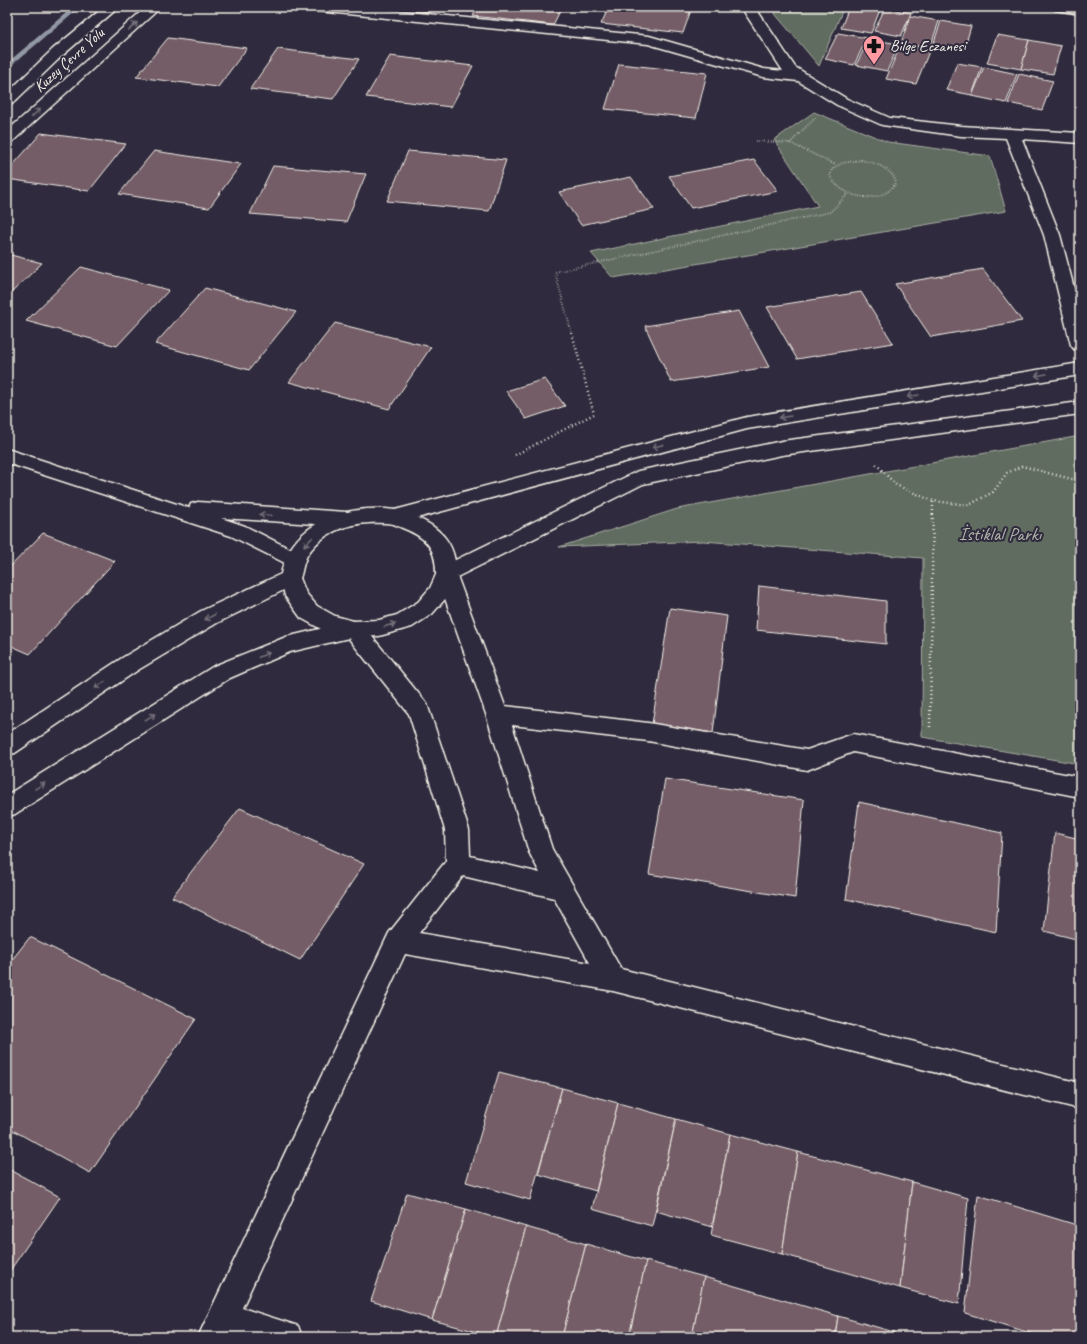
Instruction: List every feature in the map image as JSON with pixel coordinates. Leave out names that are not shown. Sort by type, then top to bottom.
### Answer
[{"type":"street","name":"Kuzey Çevre Yolu","points":[[7,101],[58,52],[112,7]]},
{"type":"street","name":"Kuzey Çevre Yolu","points":[[7,139],[154,7]]},
{"type":"street","points":[[317,7],[649,40],[763,73],[801,77]]},
{"type":"street","points":[[748,7],[790,70],[834,98],[887,122],[1013,136],[1080,135]]},
{"type":"street","points":[[1060,7],[1080,10]]},
{"type":"street","points":[[1013,136],[1052,235],[1080,345]]},
{"type":"street","points":[[395,517],[747,423],[1080,369]]},
{"type":"street","points":[[7,807],[222,672],[286,645],[353,629],[379,628],[404,621],[425,608],[439,592],[446,573],[638,478],[782,448],[1080,408]]},
{"type":"street","points":[[7,456],[238,531],[293,569]]},
{"type":"street","points":[[161,506],[282,516],[346,519],[370,515],[395,517],[417,525],[434,538],[445,554],[446,573],[497,714],[541,852],[613,979]]},
{"type":"street","points":[[287,1337],[218,1327],[398,941],[458,864],[457,830],[419,710],[353,629],[328,623],[309,612],[296,596],[293,569],[306,542],[324,528],[346,519]]},
{"type":"street","points":[[7,746],[130,664],[293,569]]},
{"type":"street","points":[[497,714],[648,732],[807,760],[853,743],[1080,787]]},
{"type":"street","points":[[458,864],[562,889]]},
{"type":"street","points":[[398,941],[613,979],[1080,1096]]},
{"type":"path","points":[[790,143],[834,98]]},
{"type":"path","points":[[756,141],[790,143],[836,165]]},
{"type":"path","points":[[850,161],[871,162],[880,165],[893,174],[895,181],[894,186],[889,191],[880,195],[865,196],[848,194],[833,184],[829,178],[830,172],[836,165],[850,161]]},
{"type":"path","points":[[509,458],[594,414],[555,272],[830,212],[848,194]]},
{"type":"path","points":[[852,439],[896,485],[933,501],[969,505],[993,492],[1007,473],[1022,466],[1071,479],[1080,479]]},
{"type":"path","points":[[930,758],[933,501]]},
{"type":"green space","points":[[772,7],[844,7],[819,66],[776,15]]},
{"type":"green space","points":[[814,112],[888,142],[990,156],[1006,211],[613,278],[591,253],[818,206],[774,140]]},
{"type":"green space","name":"İstiklal Parkı","points":[[1080,436],[1080,764],[922,737],[923,558],[703,541],[559,547],[677,509]]},
{"type":"building","points":[[389,7],[433,7],[430,12]]},
{"type":"building","points":[[478,7],[562,7],[553,25],[473,16]]},
{"type":"building","points":[[609,7],[692,7],[683,33],[601,24]]},
{"type":"building","points":[[849,7],[881,7],[871,33],[841,28]]},
{"type":"building","points":[[885,8],[911,13],[901,36],[874,31]]},
{"type":"building","points":[[910,16],[939,21],[930,48],[901,43]]},
{"type":"building","points":[[941,21],[971,26],[964,50],[933,45]]},
{"type":"building","points":[[838,33],[867,38],[854,65],[825,59]]},
{"type":"building","points":[[997,35],[1029,40],[1021,69],[987,63]]},
{"type":"building","points":[[168,38],[247,48],[218,87],[136,77]]},
{"type":"building","points":[[869,39],[899,44],[887,71],[856,65]]},
{"type":"building","points":[[1029,40],[1061,46],[1053,74],[1021,69]]},
{"type":"building","points":[[901,44],[930,49],[916,84],[886,79]]},
{"type":"building","points":[[278,49],[359,59],[333,99],[250,89]]},
{"type":"building","points":[[390,56],[473,66],[451,107],[366,97]]},
{"type":"building","points":[[957,63],[982,67],[972,95],[946,90]]},
{"type":"building","points":[[619,64],[707,73],[696,118],[605,109]]},
{"type":"building","points":[[984,67],[1017,74],[1006,103],[972,96]]},
{"type":"building","points":[[1019,74],[1053,81],[1042,110],[1008,103]]},
{"type":"building","points":[[41,133],[126,144],[89,191],[7,179],[7,172]]},
{"type":"building","points":[[154,151],[241,164],[209,208],[119,194]]},
{"type":"building","points":[[408,151],[506,160],[489,211],[387,201]]},
{"type":"building","points":[[754,160],[778,191],[691,208],[669,176]]},
{"type":"building","points":[[273,166],[366,174],[346,222],[250,214]]},
{"type":"building","points":[[631,177],[654,209],[581,225],[559,192]]},
{"type":"building","points":[[7,254],[42,263],[7,297]]},
{"type":"building","points":[[81,267],[169,290],[117,346],[26,321]]},
{"type":"building","points":[[983,269],[1022,321],[931,337],[895,284]]},
{"type":"building","points":[[205,288],[296,312],[249,370],[155,344]]},
{"type":"building","points":[[861,292],[893,343],[797,359],[767,307]]},
{"type":"building","points":[[739,311],[769,367],[671,382],[645,326]]},
{"type":"building","points":[[335,323],[431,347],[389,409],[289,382]]},
{"type":"building","points":[[545,379],[565,406],[526,419],[506,391]]},
{"type":"building","points":[[43,533],[115,561],[30,654],[7,644],[7,570]]},
{"type":"building","points":[[759,586],[886,601],[886,644],[756,630]]},
{"type":"building","points":[[670,608],[727,616],[713,733],[652,724]]},
{"type":"building","points":[[665,779],[804,800],[795,898],[649,874]]},
{"type":"building","points":[[859,802],[1002,833],[996,932],[846,899]]},
{"type":"building","points":[[240,808],[364,864],[300,960],[172,897]]},
{"type":"building","points":[[1055,833],[1080,839],[1080,940],[1044,931]]},
{"type":"building","points":[[30,937],[196,1019],[90,1173],[7,1127],[7,966]]},
{"type":"building","points":[[499,1072],[562,1088],[530,1200],[466,1182]]},
{"type":"building","points":[[562,1088],[618,1103],[596,1191],[538,1174]]},
{"type":"building","points":[[618,1103],[676,1119],[652,1226],[592,1209]]},
{"type":"building","points":[[676,1119],[730,1134],[712,1227],[656,1211]]},
{"type":"building","points":[[730,1134],[798,1152],[782,1254],[711,1235]]},
{"type":"building","points":[[798,1152],[912,1182],[900,1288],[782,1254]]},
{"type":"building","points":[[7,1168],[60,1197],[7,1275]]},
{"type":"building","points":[[912,1182],[968,1198],[959,1304],[900,1288]]},
{"type":"building","points":[[407,1193],[466,1209],[432,1320],[371,1301]]},
{"type":"building","points":[[978,1195],[1080,1226],[1080,1337],[1043,1337],[965,1313]]},
{"type":"building","points":[[466,1209],[526,1227],[496,1337],[432,1320]]},
{"type":"building","points":[[526,1227],[586,1244],[562,1337],[496,1337]]},
{"type":"building","points":[[586,1244],[646,1261],[629,1337],[562,1337]]},
{"type":"building","points":[[646,1261],[704,1277],[692,1337],[629,1337]]},
{"type":"building","points":[[704,1277],[838,1316],[835,1337],[692,1337]]},
{"type":"building","points":[[838,1316],[894,1332],[894,1337],[835,1337]]},
{"type":"waterway","points":[[7,67],[77,7]]},
{"type":"place","name":"Bilge Eczanesi","points":[[874,66]]}]
